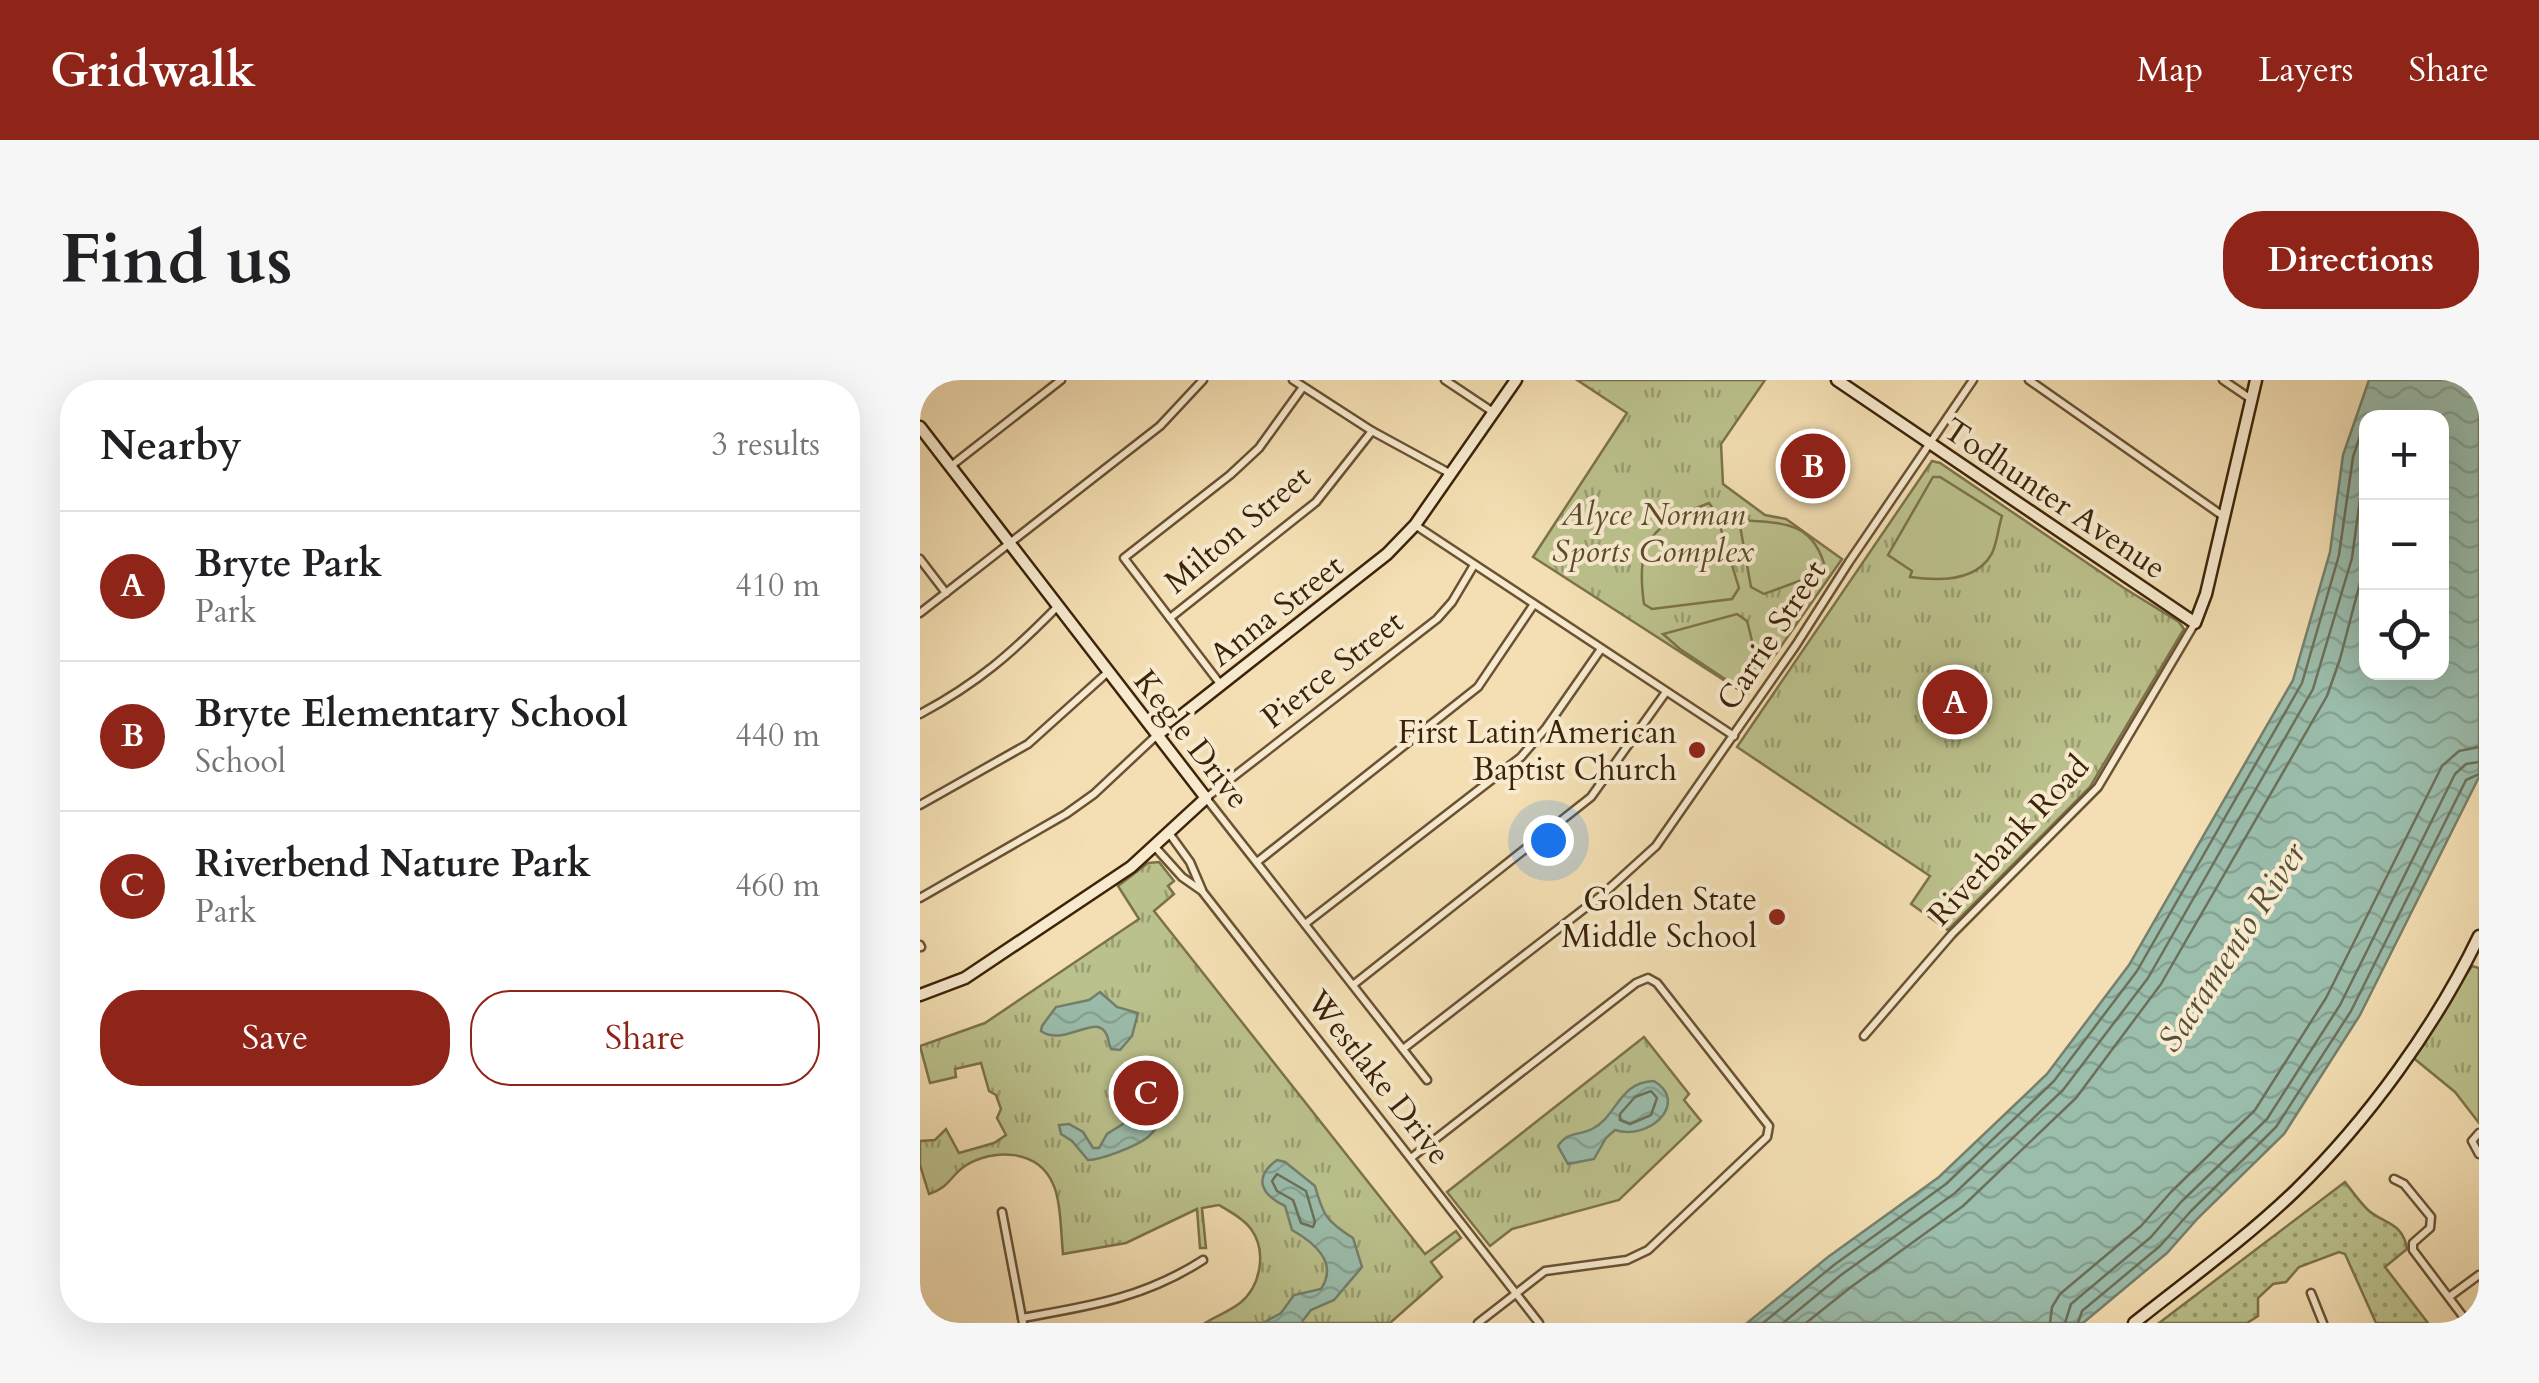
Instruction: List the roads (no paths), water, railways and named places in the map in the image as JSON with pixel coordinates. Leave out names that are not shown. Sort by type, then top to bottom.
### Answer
[{"type":"street","points":[[951,466],[1062,380]]},
{"type":"street","points":[[920,613],[1160,426],[1203,380]]},
{"type":"street","points":[[1292,380],[1372,431],[1452,475]]},
{"type":"street","points":[[1445,380],[1493,412]]},
{"type":"street","name":"Anna Street","points":[[920,898],[1094,794],[1158,735],[1360,576],[1416,525],[1516,380]]},
{"type":"street","name":"Todhunter Avenue","points":[[1837,380],[2195,623]]},
{"type":"street","name":"Carrie Street","points":[[1403,1049],[1635,867],[1667,833],[1973,380]]},
{"type":"street","points":[[2030,380],[2223,516]]},
{"type":"street","points":[[2223,380],[2252,400]]},
{"type":"street","name":"Riverbank Road","points":[[1864,1036],[1952,934],[2098,787],[2195,623],[2206,594],[2256,380]]},
{"type":"street","points":[[1221,685],[1124,558],[1260,448],[1303,387]]},
{"type":"street","name":"Kegle Drive","points":[[920,427],[1427,1080]]},
{"type":"street","name":"Milton Street","points":[[1170,618],[1316,502],[1372,431]]},
{"type":"street","points":[[1416,525],[1734,736]]},
{"type":"street","points":[[920,560],[946,593]]},
{"type":"street","name":"Pierce Street","points":[[1206,798],[1437,619],[1474,565]]},
{"type":"street","points":[[1256,862],[1478,687],[1534,604]]},
{"type":"street","points":[[920,714],[971,686],[996,667],[1058,606]]},
{"type":"street","points":[[1305,924],[1521,757],[1601,648]]},
{"type":"street","points":[[920,805],[1028,744],[1108,672]]},
{"type":"street","points":[[1354,985],[1591,797],[1666,692]]},
{"type":"street","points":[[920,995],[965,978],[995,960],[1132,867],[1206,798]]},
{"type":"street","name":"Westlake Drive","points":[[1169,834],[1190,862],[1202,891]]},
{"type":"street","name":"Westlake Drive","points":[[1155,847],[1202,891],[1539,1323]]},
{"type":"street","points":[[1178,872],[1190,862]]},
{"type":"street","points":[[2134,1323],[2264,1218],[2320,1166],[2421,1035],[2479,936]]},
{"type":"street","points":[[1411,1158],[1636,983],[1648,978],[1657,983],[1769,1126],[1767,1137],[1648,1250],[1627,1260],[1545,1271],[1478,1323]]},
{"type":"street","points":[[2479,1133],[2472,1141],[2479,1154]]},
{"type":"street","points":[[2394,1179],[2404,1184],[2431,1217],[2430,1228],[2414,1243],[2413,1250],[2468,1323]]},
{"type":"street","points":[[1002,1212],[1023,1320],[1126,1298],[1175,1278],[1203,1260]]},
{"type":"street","points":[[2449,1298],[2479,1275]]},
{"type":"street","points":[[2311,1293],[2322,1323]]},
{"type":"water","name":"Sacramento River","points":[[2369,380],[2479,380],[2479,777],[2360,1015],[2284,1134],[2167,1253],[2083,1323],[1747,1323],[1828,1257],[1939,1177],[2047,1074],[2129,965],[2293,680],[2330,552],[2343,455]]},
{"type":"water","points":[[1100,992],[1117,1007],[1138,1013],[1132,1036],[1120,1050],[1111,1049],[1100,1028],[1059,1036],[1041,1031],[1056,1007],[1089,1000]]},
{"type":"water","points":[[1160,1074],[1169,1079],[1168,1102],[1157,1126],[1143,1141],[1088,1160],[1061,1134],[1059,1125],[1069,1124],[1083,1132],[1093,1148],[1099,1148],[1107,1134],[1126,1122],[1148,1078]]},
{"type":"water","points":[[1654,1081],[1668,1099],[1661,1118],[1641,1130],[1615,1130],[1594,1159],[1568,1164],[1558,1146],[1562,1141],[1600,1124],[1625,1093]]},
{"type":"water","points":[[1277,1160],[1315,1186],[1327,1216],[1353,1238],[1362,1267],[1334,1300],[1311,1310],[1301,1323],[1263,1323],[1281,1313],[1294,1295],[1321,1289],[1327,1270],[1315,1247],[1292,1230],[1285,1206],[1263,1186],[1264,1173]]},
{"type":"place","name":"Bryte Elementary School","points":[[1813,466]]},
{"type":"place","name":"Bryte Park","points":[[1955,702]]},
{"type":"place","name":"First Latin American Baptist Church","points":[[1697,750]]},
{"type":"place","name":"Golden State Middle School","points":[[1777,917]]},
{"type":"place","name":"Riverbend Nature Park","points":[[1146,1093]]},
{"type":"park label","name":"Alyce Norman Sports Complex","points":[[1653,532]]}]
